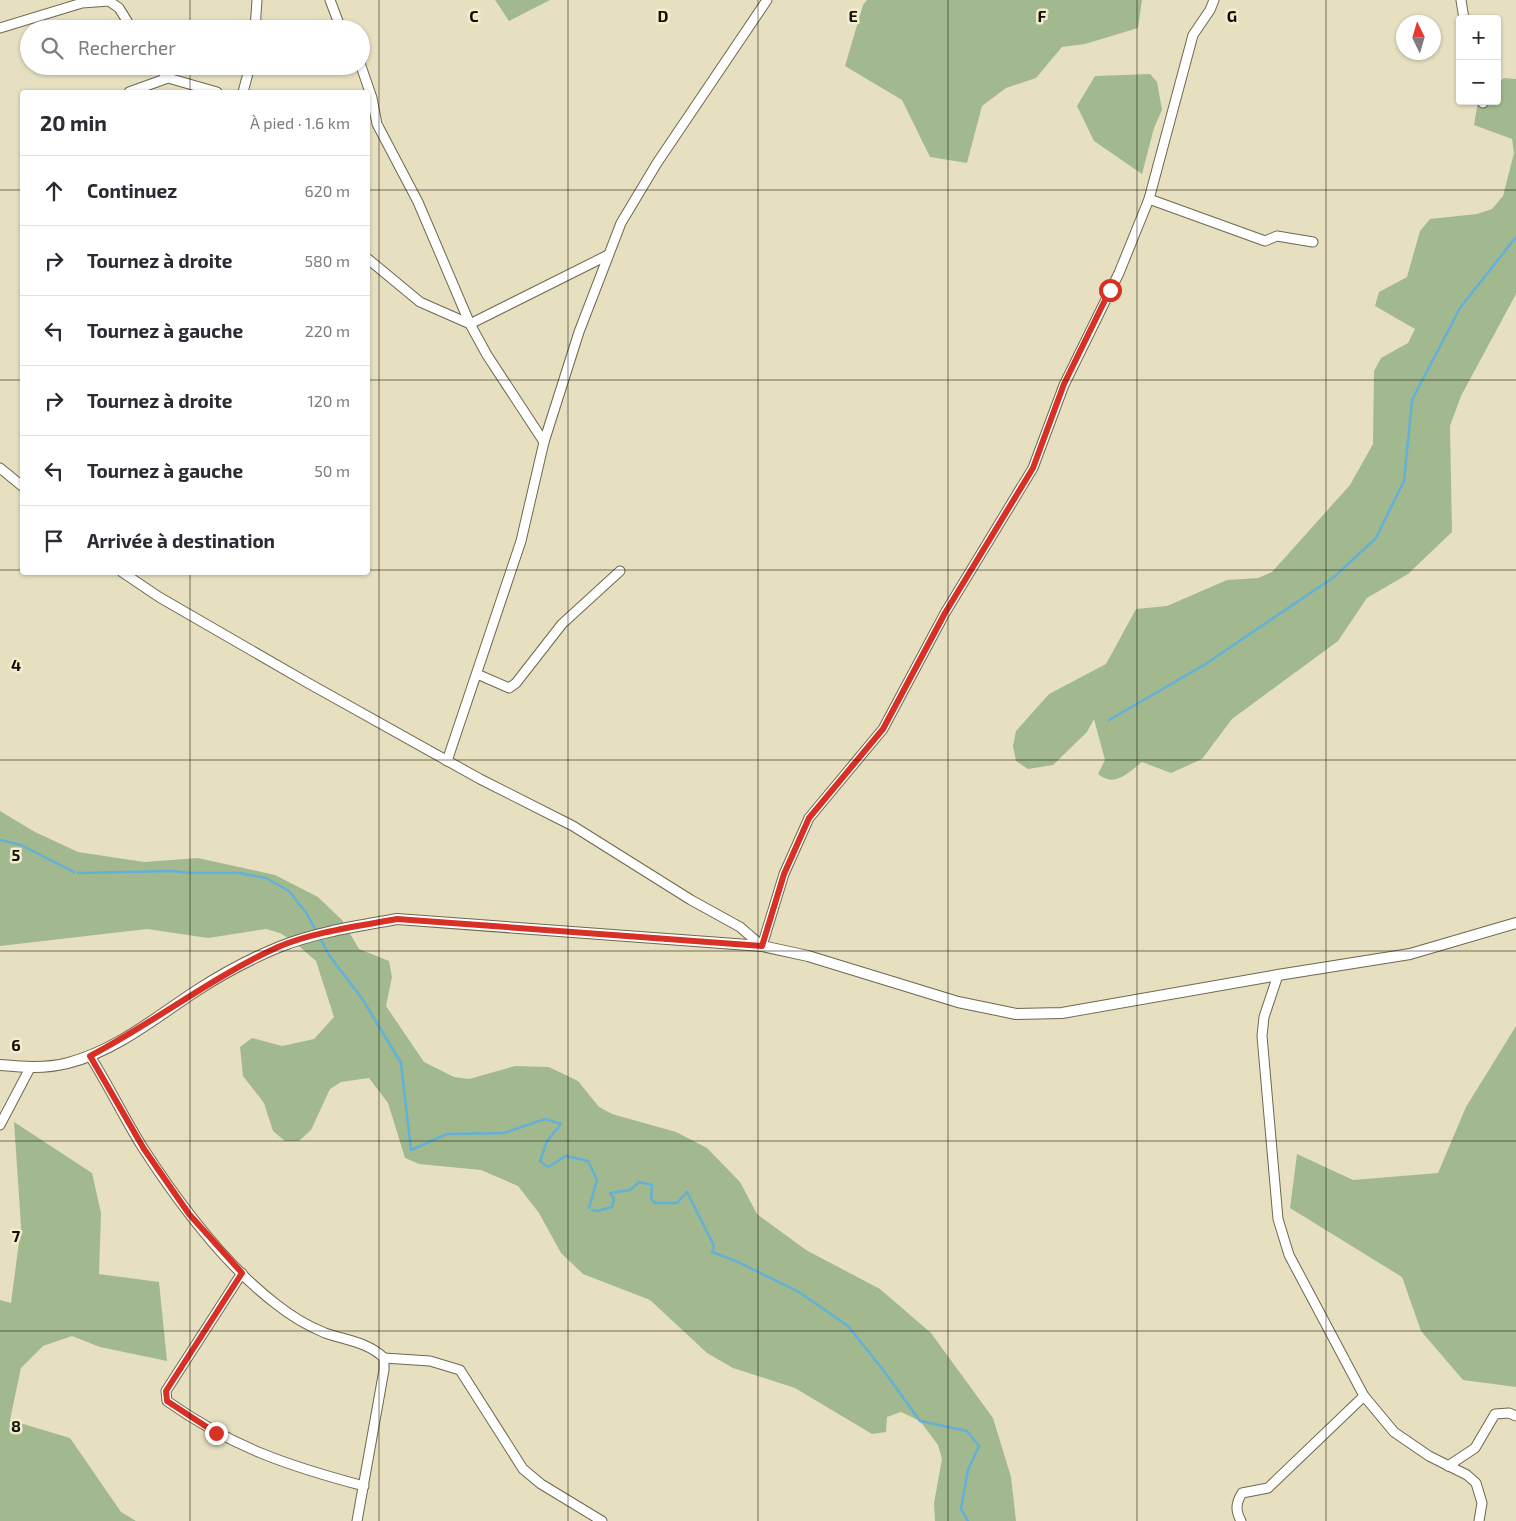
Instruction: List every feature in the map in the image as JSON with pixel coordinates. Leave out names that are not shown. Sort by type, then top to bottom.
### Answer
[{"type":"street","points":[[26,20],[82,3],[109,0],[119,8],[126,20]]},
{"type":"street","points":[[256,20],[257,0]]},
{"type":"street","points":[[330,0],[338,20]]},
{"type":"street","points":[[447,761],[521,541],[544,442],[579,332],[621,223],[657,163],[767,0]]},
{"type":"street","points":[[762,946],[784,874],[809,818],[883,729],[945,613],[1033,468],[1064,384],[1119,274],[1149,199],[1193,36],[1210,10],[1214,0]]},
{"type":"street","points":[[1461,0],[1463,15]]},
{"type":"street","points":[[0,28],[20,22]]},
{"type":"street","points":[[166,75],[168,78],[210,90]]},
{"type":"street","points":[[244,90],[248,75]]},
{"type":"street","points":[[364,75],[369,90]]},
{"type":"street","points":[[135,90],[168,78]]},
{"type":"street","points":[[370,93],[377,124],[418,202],[470,324],[487,355],[544,442]]},
{"type":"street","points":[[1149,199],[1265,241],[1277,236],[1313,242]]},
{"type":"street","points":[[470,324],[608,255]]},
{"type":"street","points":[[370,261],[420,302],[470,324]]},
{"type":"street","points":[[0,468],[20,484]]},
{"type":"street","points":[[477,674],[509,688],[516,684],[562,624],[620,571]]},
{"type":"street","points":[[127,575],[244,647],[447,761],[573,826],[691,900],[740,927],[762,946]]},
{"type":"street","points":[[0,1065],[30,1068],[66,1064],[90,1056],[130,1035],[228,972],[280,946],[339,930],[397,919],[762,946],[808,956],[958,1002],[1016,1014],[1062,1013],[1278,974],[1410,954],[1516,923]]},
{"type":"street","points":[[1278,974],[1264,1017],[1262,1036],[1278,1219],[1289,1255],[1364,1396],[1394,1432],[1428,1456],[1467,1475],[1476,1483],[1482,1503],[1479,1521]]},
{"type":"street","points":[[90,1056],[144,1149],[189,1214],[242,1273],[274,1303],[295,1318],[325,1333],[376,1350],[384,1358],[430,1361],[460,1370],[524,1469],[541,1484],[602,1521]]},
{"type":"street","points":[[0,1125],[30,1068]]},
{"type":"street","points":[[242,1273],[166,1391],[167,1401],[202,1426],[244,1447],[300,1469],[364,1486]]},
{"type":"street","points":[[357,1521],[384,1358]]},
{"type":"street","points":[[1241,1521],[1237,1514],[1236,1503],[1242,1493],[1268,1488],[1364,1396]]},
{"type":"street","points":[[1448,1466],[1475,1448],[1496,1414],[1509,1412],[1516,1416]]},
{"type":"green space","points":[[495,0],[550,0],[509,21]]},
{"type":"green space","points":[[867,0],[1142,0],[1138,28],[1085,44],[1062,47],[1036,78],[1006,88],[982,106],[967,163],[930,157],[902,100],[845,66],[863,5]]},
{"type":"green space","points":[[1150,74],[1157,82],[1162,110],[1154,128],[1142,174],[1094,141],[1077,106],[1095,76]]},
{"type":"green space","points":[[1504,78],[1516,79],[1516,294],[1461,396],[1450,426],[1452,532],[1408,574],[1367,598],[1338,641],[1232,719],[1202,759],[1171,773],[1142,762],[1121,777],[1110,780],[1104,778],[1098,774],[1105,760],[1094,719],[1087,732],[1053,765],[1028,769],[1016,761],[1013,746],[1016,731],[1049,694],[1106,664],[1136,609],[1167,606],[1227,580],[1258,578],[1272,572],[1350,485],[1373,444],[1374,371],[1381,358],[1408,343],[1415,329],[1375,306],[1379,292],[1407,277],[1420,231],[1430,219],[1477,214],[1492,209],[1503,196],[1514,153],[1512,139],[1474,125],[1477,105],[1501,105],[1501,80]]},
{"type":"green space","points":[[0,811],[35,832],[78,852],[144,862],[198,858],[275,875],[318,897],[342,920],[359,949],[389,961],[392,977],[386,1006],[424,1062],[454,1077],[469,1079],[515,1066],[549,1067],[578,1081],[599,1107],[612,1114],[676,1132],[707,1148],[740,1182],[757,1214],[806,1250],[880,1289],[931,1333],[993,1418],[1011,1477],[1016,1521],[935,1521],[934,1503],[942,1459],[938,1445],[920,1421],[901,1412],[887,1417],[886,1432],[872,1434],[795,1388],[733,1368],[707,1353],[650,1300],[583,1274],[561,1253],[539,1213],[518,1186],[481,1170],[419,1164],[405,1158],[388,1103],[369,1078],[341,1082],[330,1089],[311,1130],[299,1141],[285,1141],[273,1131],[264,1103],[243,1076],[240,1047],[252,1038],[282,1046],[314,1039],[334,1017],[316,961],[293,941],[280,933],[266,929],[208,938],[147,929],[0,946]]},
{"type":"green space","points":[[1516,1026],[1516,1387],[1463,1380],[1421,1331],[1402,1277],[1290,1208],[1297,1154],[1353,1180],[1438,1173],[1466,1107]]},
{"type":"green space","points":[[14,1122],[92,1173],[101,1213],[99,1274],[159,1282],[167,1361],[100,1347],[72,1336],[43,1346],[21,1368],[10,1420],[70,1438],[121,1512],[136,1521],[0,1521],[0,1300],[11,1303],[21,1226]]},
{"type":"waterway","points":[[1109,720],[1204,665],[1334,577],[1376,538],[1404,481],[1412,400],[1460,308],[1516,237]]},
{"type":"waterway","points":[[0,840],[21,845],[74,872]]},
{"type":"waterway","points":[[78,873],[173,871],[239,873],[266,878],[289,891],[307,914],[316,931]]},
{"type":"waterway","points":[[320,938],[329,955],[363,1000],[401,1063],[411,1150],[447,1134],[504,1133],[545,1119],[561,1124],[547,1141],[540,1161],[548,1167],[566,1156],[588,1161],[597,1180],[589,1208]]},
{"type":"waterway","points":[[592,1210],[598,1211],[612,1207],[614,1199],[610,1193],[630,1190],[639,1182],[652,1185],[651,1199],[655,1203],[677,1203],[687,1192],[714,1246],[712,1252],[736,1261],[799,1292],[848,1326],[884,1371],[920,1421],[967,1431],[979,1446],[968,1470],[961,1509],[968,1521]]},
{"type":"route","points":[[216,1433],[202,1426],[167,1401],[165,1396],[166,1391],[199,1343],[221,1304],[242,1273],[189,1214],[144,1149],[90,1056],[122,1040],[228,972],[280,946],[339,930],[397,919],[762,946],[784,874],[809,818],[823,799],[856,764],[883,729],[945,613],[1033,468],[1064,384],[1110,290]]}]
